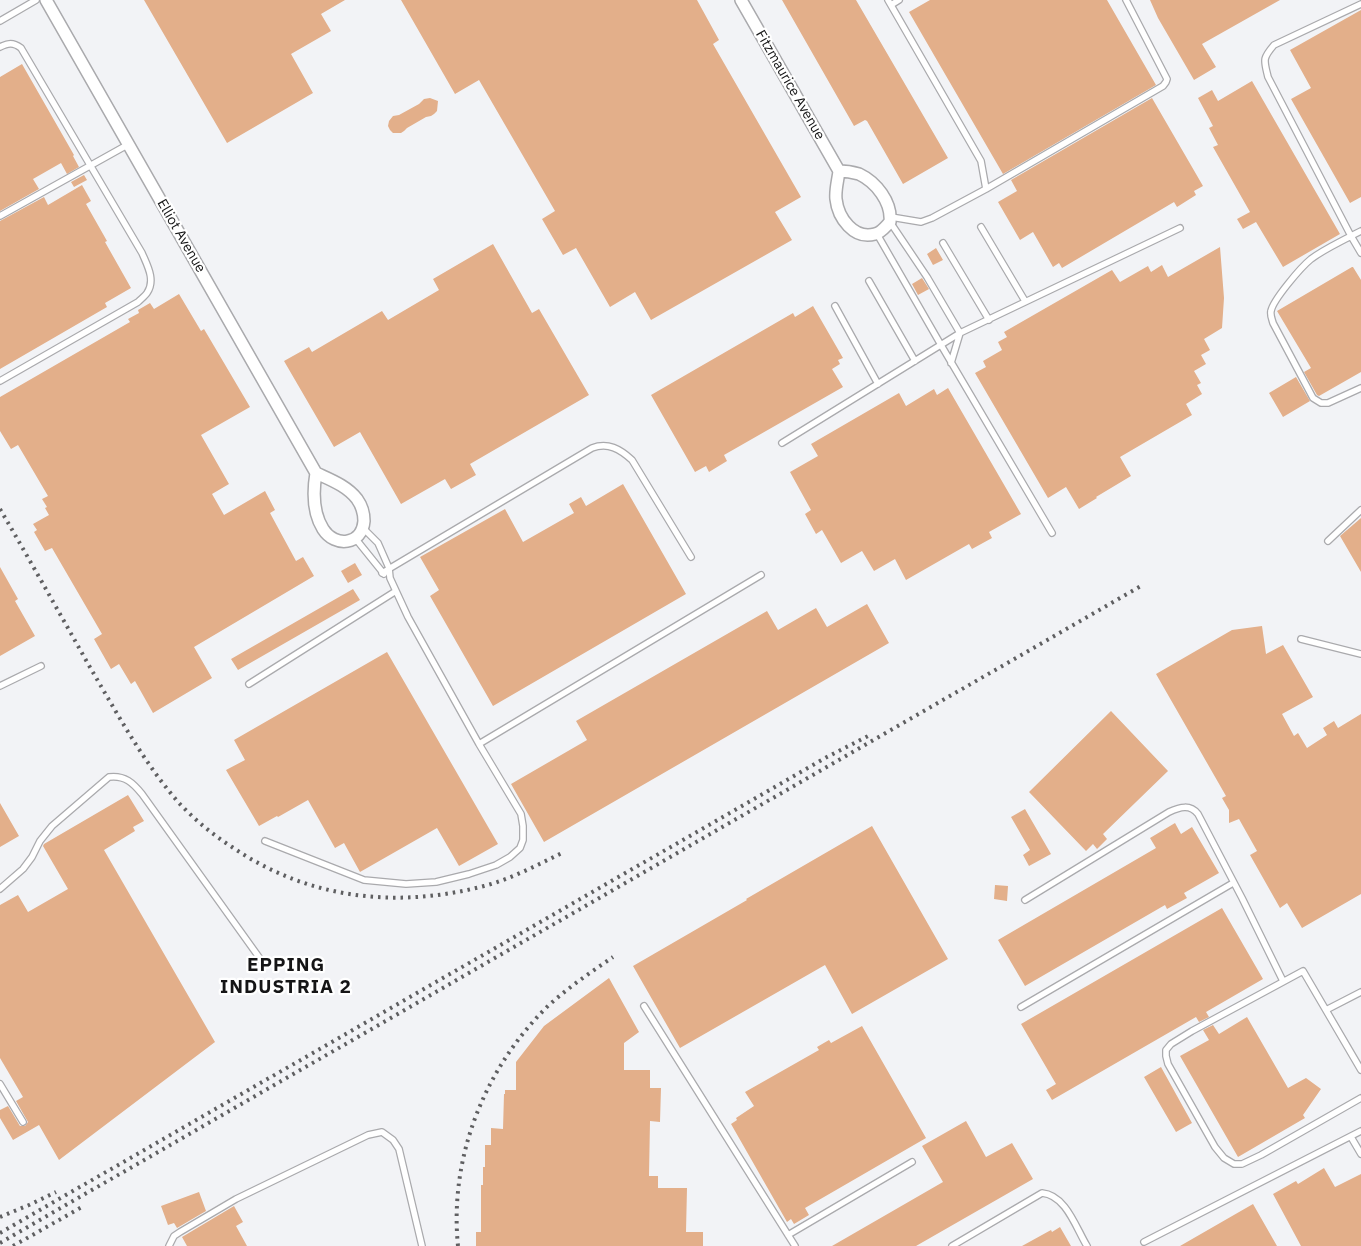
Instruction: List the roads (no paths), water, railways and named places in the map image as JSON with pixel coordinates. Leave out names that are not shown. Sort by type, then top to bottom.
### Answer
[{"type":"street","name":"Elliot Avenue","points":[[46,0],[316,473]]},
{"type":"street","name":"Fitzmaurice Avenue","points":[[741,0],[839,171]]},
{"type":"street","points":[[839,171],[860,175],[883,194],[891,219],[877,234],[864,235],[856,233],[843,218],[836,198],[839,171]]},
{"type":"street","points":[[316,473],[337,482],[357,499],[362,506],[364,514],[363,528],[355,538],[348,542],[338,540],[323,530],[315,504],[314,485],[316,473]]},
{"type":"lane","points":[[0,21],[36,0]]},
{"type":"lane","points":[[898,0],[890,2],[981,161],[986,190]]},
{"type":"lane","points":[[891,219],[920,222],[928,220],[986,190],[1163,86],[1167,79],[1126,0]]},
{"type":"lane","points":[[1361,4],[1274,45],[1264,60],[1268,77],[1361,253]]},
{"type":"lane","points":[[0,47],[9,43],[16,44],[21,48],[142,253],[150,273],[151,282],[148,292],[138,302],[0,381]]},
{"type":"lane","points":[[0,216],[129,144]]},
{"type":"lane","points":[[891,219],[960,333],[951,362]]},
{"type":"lane","points":[[981,227],[1026,301]]},
{"type":"lane","points":[[782,442],[960,333],[1180,228]]},
{"type":"lane","points":[[1361,231],[1321,252],[1310,260],[1279,296],[1272,306],[1270,313],[1273,323],[1314,398],[1321,403],[1328,403],[1361,388]]},
{"type":"lane","points":[[877,234],[1052,533]]},
{"type":"lane","points":[[944,243],[989,320]]},
{"type":"lane","points":[[868,281],[916,361]]},
{"type":"lane","points":[[835,306],[878,384]]},
{"type":"lane","points":[[382,572],[599,445],[612,446],[632,460],[691,557]]},
{"type":"lane","points":[[1328,541],[1361,510]]},
{"type":"lane","points":[[265,841],[364,880],[406,884],[436,882],[496,865],[510,857],[520,848],[523,840],[521,814],[479,744],[396,591],[390,578],[389,568],[378,543],[363,528]]},
{"type":"lane","points":[[355,538],[382,572],[390,578]]},
{"type":"lane","points":[[479,744],[761,575]]},
{"type":"lane","points":[[249,684],[396,591]]},
{"type":"lane","points":[[1301,639],[1361,654]]},
{"type":"lane","points":[[0,686],[41,666]]},
{"type":"lane","points":[[0,889],[23,869],[52,826],[109,777],[126,778],[142,794],[261,960]]},
{"type":"lane","points":[[1025,900],[1169,812],[1188,807],[1194,809],[1198,814],[1283,981]]},
{"type":"lane","points":[[1021,1007],[1233,883]]},
{"type":"lane","points":[[1361,1070],[1303,970],[1192,1031],[1171,1044],[1166,1050],[1168,1064],[1215,1148],[1224,1158],[1234,1164],[1242,1164],[1261,1155],[1361,1098]]},
{"type":"lane","points":[[1325,1008],[1361,992]]},
{"type":"lane","points":[[644,1006],[795,1246]]},
{"type":"lane","points":[[1354,1059],[1361,1054]]},
{"type":"lane","points":[[0,1084],[23,1122]]},
{"type":"lane","points":[[1144,1242],[1361,1131]]},
{"type":"lane","points":[[169,1246],[174,1236],[236,1199],[368,1135],[382,1132],[393,1140],[399,1149],[422,1246]]},
{"type":"lane","points":[[1351,1137],[1361,1154]]},
{"type":"lane","points":[[788,1235],[912,1162]]},
{"type":"lane","points":[[952,1246],[1042,1193],[1049,1194],[1066,1209],[1087,1246]]},
{"type":"railway","points":[[0,509],[121,721],[154,772],[179,803],[198,821],[232,847],[261,865],[291,878],[322,888],[354,895],[418,897],[451,893],[494,883],[514,876],[562,853]]},
{"type":"railway","points":[[0,1243],[1141,586]]},
{"type":"railway","points":[[0,1233],[827,757],[872,734]]},
{"type":"railway","points":[[458,1246],[459,1180],[466,1147],[476,1115],[490,1085],[507,1056],[526,1030],[549,1005],[613,957]]},
{"type":"railway","points":[[0,1217],[56,1192]]},
{"type":"railway","points":[[13,1246],[82,1207]]},
{"type":"district","name":"EPPING INDUSTRIA 2","points":[[286,977]]}]
